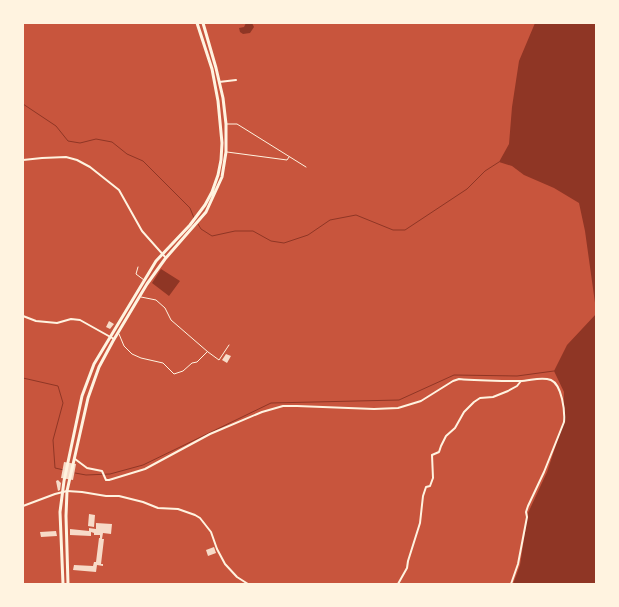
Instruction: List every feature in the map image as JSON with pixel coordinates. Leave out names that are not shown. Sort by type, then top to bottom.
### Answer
[{"type":"main road","points":[[63,584],[60,512],[62,494],[82,396],[94,364],[156,261],[176,247],[191,226],[212,192],[218,175],[222,148],[221,124],[212,69],[197,23]]},
{"type":"main road","points":[[68,584],[66,539],[67,491],[88,398],[99,367],[118,332],[164,256],[191,226],[200,219],[208,207],[222,177],[226,152],[226,124],[219,82],[209,40],[203,23]]},
{"type":"main road","points":[[62,540],[66,539]]},
{"type":"street","points":[[219,82],[236,80]]},
{"type":"street","points":[[23,161],[42,158],[66,157],[77,160],[90,167],[119,190],[142,231],[164,256]]},
{"type":"street","points":[[23,316],[36,322],[57,323],[71,319],[80,320],[114,339]]},
{"type":"street","points":[[74,458],[86,468],[102,470],[105,478],[109,480],[145,469],[210,434],[258,413],[283,406],[398,408],[421,400],[458,379],[521,381],[542,378],[550,380],[557,385],[565,415],[564,422],[560,435],[526,512],[527,517],[518,564],[511,584]]},
{"type":"street","points":[[398,584],[407,568],[420,524],[423,496],[426,488],[430,486],[433,478],[432,455],[439,452],[446,436],[454,428],[464,412],[474,402],[480,398],[493,397],[517,386],[521,381]]},
{"type":"street","points":[[23,506],[55,494],[62,494],[67,491],[106,496],[119,496],[143,502],[158,508],[178,509],[200,518],[211,532],[217,549],[225,564],[236,578],[248,584]]},
{"type":"lane","points":[[221,124],[237,124],[306,167]]},
{"type":"lane","points":[[226,152],[287,160],[289,156]]},
{"type":"lane","points":[[138,267],[136,274],[144,280]]},
{"type":"lane","points":[[136,293],[156,300],[165,308],[171,320],[219,360],[229,345]]},
{"type":"lane","points":[[114,330],[118,332],[124,346],[132,354],[141,358],[163,363],[174,374],[184,371],[192,363],[197,362],[208,352]]},
{"type":"shaded area","points":[[246,23],[252,23],[254,27],[250,33],[243,34],[240,32],[239,28],[244,27]]},
{"type":"shaded area","points":[[535,23],[596,23],[596,310],[585,231],[579,203],[554,188],[524,175],[512,166],[499,162],[509,144],[512,107],[519,61]]},
{"type":"shaded area","points":[[161,269],[180,281],[169,296],[152,283]]},
{"type":"shaded area","points":[[596,314],[596,584],[513,584],[520,565],[528,513],[547,472],[563,424],[564,392],[554,371],[567,345]]},
{"type":"building","points":[[109,321],[114,324],[110,329],[106,327]]},
{"type":"building","points":[[226,354],[231,356],[227,363],[222,360]]},
{"type":"building","points":[[64,462],[76,464],[73,480],[61,478]]},
{"type":"building","points":[[58,480],[61,483],[60,490],[58,491],[56,481]]},
{"type":"building","points":[[89,514],[95,515],[94,527],[88,526]]},
{"type":"building","points":[[96,523],[112,524],[111,534],[103,533],[102,539],[104,539],[101,564],[103,564],[103,566],[97,565],[96,572],[73,570],[74,565],[93,566],[94,562],[96,562],[100,535],[94,535],[94,533],[91,532],[91,536],[70,535],[70,529],[89,531],[89,528],[96,529]]},
{"type":"building","points":[[56,531],[57,536],[41,537],[40,532]]},
{"type":"building","points":[[214,547],[216,553],[208,556],[206,550]]},
{"type":"waterway","points":[[23,104],[56,126],[68,141],[80,143],[96,139],[112,142],[127,154],[143,161],[190,208],[194,218]]},
{"type":"waterway","points":[[198,224],[201,229],[212,236],[235,231],[253,231],[271,241],[284,243],[308,235],[330,220],[356,215],[393,230],[405,230],[467,189],[485,171],[499,162]]},
{"type":"waterway","points":[[75,473],[86,475],[110,474],[143,465],[271,403],[399,400],[454,375],[517,376],[554,371]]},
{"type":"waterway","points":[[23,378],[58,386],[63,403],[53,440],[55,468],[64,470]]}]
